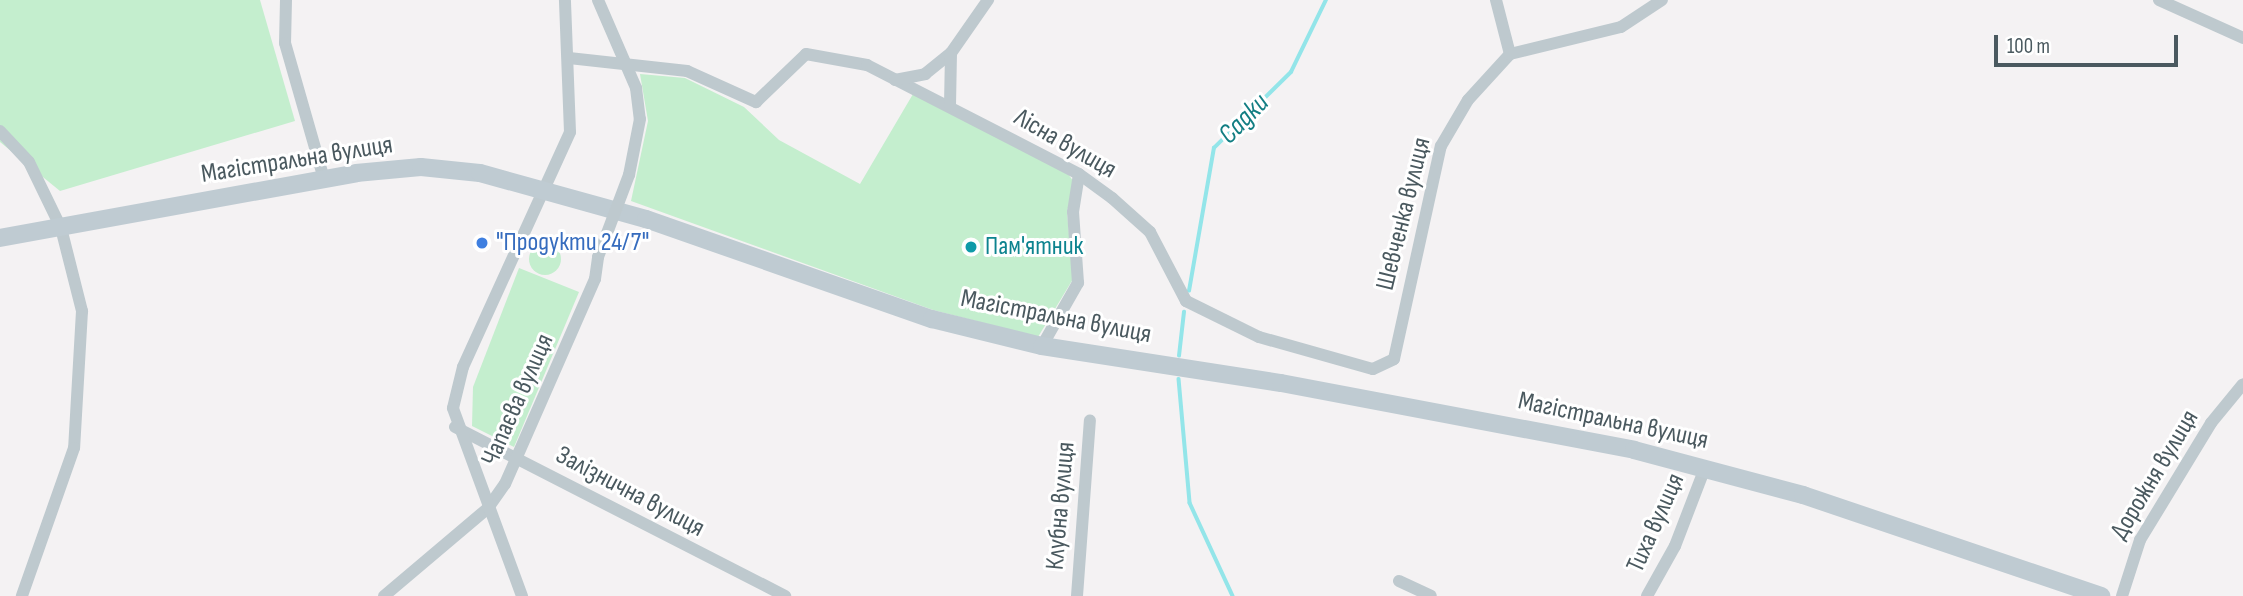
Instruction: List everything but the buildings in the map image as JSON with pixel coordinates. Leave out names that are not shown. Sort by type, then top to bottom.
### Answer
[{"type":"main road","name":"Магістральна вулиця","points":[[0,238],[324,179],[421,167],[548,188],[932,319],[1042,346],[1486,420],[1705,468],[2101,596]]},
{"type":"street","points":[[286,0],[285,43],[324,179]]},
{"type":"street","points":[[522,596],[455,427],[463,367],[548,188],[570,132],[565,0]]},
{"type":"street","name":"Чапаєва вулиця","points":[[384,596],[488,508],[520,460],[629,175],[640,119],[626,63],[598,0]]},
{"type":"street","points":[[894,80],[925,74],[951,53],[988,0]]},
{"type":"street","points":[[1496,0],[1510,54],[1622,27],[1662,0]]},
{"type":"street","points":[[2159,0],[2243,38]]},
{"type":"street","points":[[950,106],[951,53]]},
{"type":"street","name":"Лісна вулиця","points":[[626,63],[687,71],[756,102],[791,63],[827,54],[894,80],[950,106],[1079,174],[1150,232],[1186,301],[1324,359],[1373,369],[1394,359]]},
{"type":"street","name":"Шевченка вулиця","points":[[1394,359],[1441,146],[1461,110],[1510,54]]},
{"type":"street","points":[[569,58],[626,63]]},
{"type":"street","points":[[0,131],[29,162],[61,228],[82,310],[74,448],[22,596]]},
{"type":"street","points":[[1042,346],[1078,283],[1073,212],[1079,174]]},
{"type":"street","name":"Дорожня вулиця","points":[[2122,596],[2140,540],[2211,423],[2243,384]]},
{"type":"street","name":"Клубна вулиця","points":[[1077,596],[1090,419]]},
{"type":"street","name":"Залізнична вулиця","points":[[455,427],[785,596]]},
{"type":"street","name":"Тиха вулиця","points":[[1647,596],[1675,546],[1705,468]]},
{"type":"street","points":[[1399,581],[1431,596]]},
{"type":"green space","points":[[0,0],[260,0],[295,121],[60,191],[0,142]]},
{"type":"green space","points":[[640,74],[685,78],[744,107],[779,140],[860,184],[913,94],[1068,174],[1074,182],[1067,212],[1073,279],[1038,337],[933,310],[631,201],[648,121]]},
{"type":"green space","points":[[545,243],[556,248],[561,259],[556,270],[545,275],[534,270],[529,259],[534,248]]},
{"type":"green space","points":[[519,268],[579,292],[514,447],[472,426],[473,387]]},
{"type":"waterway","name":"Садки","points":[[1189,291],[1214,148],[1291,72],[1326,0]]},
{"type":"waterway","name":"Садки","points":[[1179,356],[1184,312]]},
{"type":"waterway","name":"Садки","points":[[1179,379],[1190,503],[1233,596]]},
{"type":"place","name":"\"Продукти 24/7\"","points":[[482,243]]},
{"type":"place","name":"Пам'ятник","points":[[971,247]]}]
